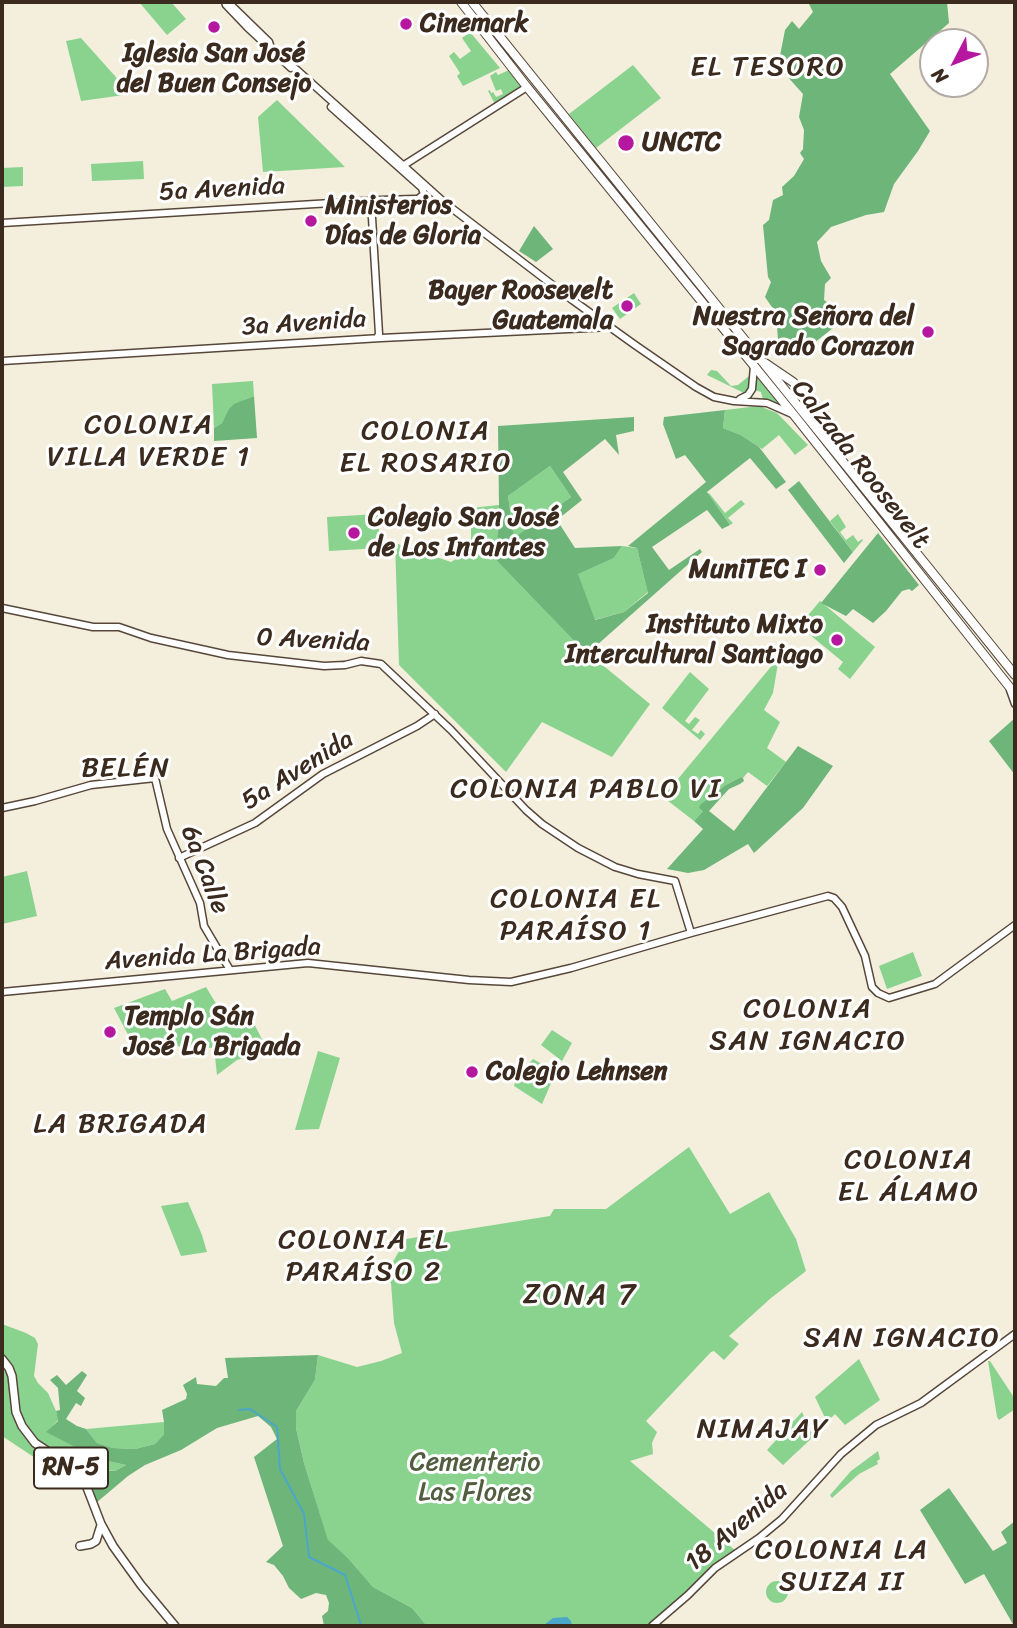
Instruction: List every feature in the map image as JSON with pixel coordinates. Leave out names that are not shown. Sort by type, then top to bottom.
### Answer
[{"type":"highway","name":"Calzada Roosevelt","points":[[461,2],[527,87],[841,459],[1015,675]]},
{"type":"highway","name":"Calzada Roosevelt","points":[[471,2],[621,186],[695,285]]},
{"type":"highway","points":[[479,25],[488,30],[500,45],[507,45]]},
{"type":"highway","points":[[527,87],[532,85],[537,89],[602,170],[621,186]]},
{"type":"highway","name":"Calzada Roosevelt","points":[[758,363],[793,415],[1015,694]]},
{"type":"highway","points":[[758,363],[787,376],[812,400],[825,419],[841,459]]},
{"type":"highway","points":[[825,419],[826,412],[831,409]]},
{"type":"highway","points":[[898,547],[896,539],[900,538],[961,613],[971,621]]},
{"type":"main road","points":[[227,2],[269,41],[271,48],[299,71],[424,191],[423,196],[416,200]]},
{"type":"main road","points":[[401,167],[527,87]]},
{"type":"main road","points":[[401,167],[593,315],[705,393],[734,401],[757,396]]},
{"type":"main road","name":"5a Avenida","points":[[2,223],[371,201],[416,200],[445,203]]},
{"type":"main road","points":[[371,201],[379,337]]},
{"type":"main road","points":[[586,327],[594,322],[593,315]]},
{"type":"main road","name":"3a Avenida","points":[[2,360],[379,337],[610,327]]},
{"type":"main road","points":[[757,396],[753,387],[758,363]]},
{"type":"main road","points":[[734,401],[757,396],[793,415]]},
{"type":"main road","name":"0 Avenida","points":[[2,608],[96,628],[119,627],[151,638],[238,657],[324,666],[341,666],[361,660],[385,666],[542,824],[578,848],[615,867],[675,881],[691,933]]},
{"type":"main road","points":[[1007,684],[1015,704]]},
{"type":"main road","name":"5a Avenida","points":[[178,858],[255,822],[323,774],[435,715]]},
{"type":"main road","name":"6a Calle","points":[[2,808],[91,785],[155,778],[167,830],[200,902],[204,926],[230,970]]},
{"type":"main road","name":"Avenida La Brigada","points":[[2,992],[308,964],[474,981],[511,982],[571,968],[828,896],[834,898],[842,907],[864,957],[872,987],[889,998],[935,984],[1015,925]]},
{"type":"main road","name":"18 Avenida","points":[[652,1626],[715,1567],[782,1519],[841,1454],[876,1425],[921,1403],[1015,1334]]},
{"type":"main road","name":"RN-5","points":[[2,1359],[12,1376],[16,1412],[22,1426],[35,1443],[64,1462],[86,1485],[101,1524],[116,1551],[175,1626]]},
{"type":"main road","points":[[80,1546],[96,1541],[101,1524]]},
{"type":"green space","points":[[139,2],[171,2],[186,19],[167,35]]},
{"type":"green space","points":[[808,2],[947,2],[949,23],[943,28],[919,28],[919,49],[890,74],[930,131],[894,184],[884,212],[831,227],[817,242],[821,261],[831,278],[825,284],[824,300],[833,306],[833,328],[804,351],[778,340],[776,313],[765,297],[771,282],[768,277],[763,225],[769,220],[773,200],[783,195],[782,187],[794,176],[804,159],[800,153],[803,149],[804,130],[799,117],[803,94],[778,66],[785,30],[792,21],[799,29],[813,12]]},
{"type":"green space","points":[[470,32],[500,68],[463,86],[457,76],[460,73],[449,56],[454,52],[460,59],[471,51],[462,38]]},
{"type":"green space","points":[[81,38],[131,94],[81,101],[66,41]]},
{"type":"green space","points":[[633,65],[661,98],[596,148],[569,114]]},
{"type":"green space","points":[[509,70],[521,85],[520,89],[495,104],[488,91],[493,92],[496,97],[503,94],[501,89],[496,91],[490,76]]},
{"type":"green space","points":[[277,100],[345,167],[263,172],[258,117]]},
{"type":"green space","points":[[143,161],[144,179],[92,181],[91,164]]},
{"type":"green space","points":[[23,167],[23,186],[2,187],[2,168]]},
{"type":"green space","points":[[534,226],[553,249],[536,262],[519,251]]},
{"type":"green space","name":"Bayer Roosevelt Guatemala","points":[[634,293],[641,304],[620,319],[612,308]]},
{"type":"green space","points":[[711,370],[717,371],[731,386],[738,385],[749,376],[749,371],[751,383],[749,389],[746,394],[707,375]]},
{"type":"green space","points":[[754,372],[782,408],[763,400],[761,392],[755,390]]},
{"type":"green space","points":[[253,381],[254,396],[244,400],[214,428],[212,384]]},
{"type":"green space","points":[[254,396],[257,438],[214,441],[214,428],[222,423],[229,409],[234,404]]},
{"type":"green space","points":[[759,406],[777,413],[808,445],[795,455],[779,435],[762,449],[741,435],[723,428],[725,410]]},
{"type":"green space","points":[[725,410],[723,428],[741,435],[759,447],[786,482],[776,489],[750,458],[707,492],[730,525],[722,529],[707,510],[652,547],[669,570],[700,549],[702,552],[588,653],[496,560],[499,505],[498,426],[634,417],[634,431],[616,435],[619,455],[605,439],[563,472],[582,500],[557,520],[575,548],[622,546],[614,558],[578,574],[595,620],[624,612],[648,593],[637,548],[628,546],[706,482],[685,455],[676,459],[663,424],[664,417]],"holes":[[[550,466],[571,497],[514,538],[508,496]]]},
{"type":"green space","points":[[550,466],[571,497],[514,539],[508,496]]},
{"type":"green space","points":[[799,481],[853,552],[844,563],[788,490]]},
{"type":"green space","points":[[709,493],[725,513],[741,500],[745,504],[728,518],[733,523],[730,525]]},
{"type":"green space","points":[[499,505],[496,560],[577,644],[650,704],[612,757],[542,722],[506,772],[399,665],[395,543],[451,562],[471,550],[471,508]]},
{"type":"green space","name":"Colegio San José de Los Infantes","points":[[378,514],[380,548],[329,551],[327,517]]},
{"type":"green space","points":[[838,514],[846,527],[840,532],[846,540],[853,535],[858,542],[863,540],[853,552],[830,521]]},
{"type":"green space","points":[[878,533],[919,585],[912,591],[902,591],[873,623],[853,609],[846,616],[821,603]]},
{"type":"green space","points":[[622,546],[637,548],[648,592],[624,612],[594,620],[577,574],[614,558]]},
{"type":"green space","name":"Instituto Mixto Intercultural Santiago","points":[[820,601],[875,647],[850,679],[838,669],[843,662],[799,626]]},
{"type":"green space","points":[[779,657],[773,693],[764,710],[780,722],[767,748],[786,762],[767,786],[748,772],[743,778],[724,786],[714,793],[694,821],[663,797]]},
{"type":"green space","points":[[690,672],[709,689],[685,721],[689,724],[695,717],[700,720],[692,730],[698,734],[701,730],[705,734],[700,740],[662,708]]},
{"type":"green space","points":[[1015,718],[1015,775],[989,741]]},
{"type":"green space","points":[[798,746],[833,766],[803,808],[754,853],[748,844],[704,870],[688,873],[667,869],[703,829],[694,821],[703,811],[699,808],[700,805],[724,786],[743,778],[744,781],[729,789],[709,811],[734,831]]},
{"type":"green space","points":[[27,871],[37,916],[2,924],[2,877]]},
{"type":"green space","points":[[913,952],[922,976],[887,989],[879,966]]},
{"type":"green space","points":[[206,987],[226,1020],[247,1010],[268,1051],[237,1060],[217,1075],[214,1048],[133,1044],[114,1008],[165,989],[172,1001]]},
{"type":"green space","points":[[552,1030],[572,1043],[562,1061],[541,1045]]},
{"type":"green space","points":[[318,1051],[340,1058],[319,1129],[295,1130]]},
{"type":"green space","points":[[533,1059],[556,1072],[542,1104],[514,1086],[517,1076]]},
{"type":"green space","name":"Cementerio Las Flores","points":[[689,1147],[730,1214],[769,1192],[796,1239],[806,1271],[729,1336],[739,1344],[724,1360],[714,1351],[711,1352],[646,1421],[657,1432],[652,1443],[653,1454],[630,1461],[736,1551],[714,1566],[648,1626],[427,1626],[412,1608],[373,1587],[348,1558],[328,1541],[296,1428],[296,1411],[315,1380],[318,1355],[357,1367],[402,1353],[394,1323],[391,1283],[383,1279],[406,1239],[550,1216],[554,1209],[606,1209]]},
{"type":"green space","points":[[188,1202],[207,1252],[181,1256],[161,1206]]},
{"type":"green space","points":[[2,1324],[35,1338],[38,1344],[34,1376],[48,1393],[58,1420],[47,1432],[98,1459],[126,1465],[115,1471],[101,1469],[76,1485],[2,1436]]},
{"type":"green space","points":[[318,1355],[315,1380],[296,1411],[296,1428],[328,1540],[373,1587],[412,1608],[427,1626],[324,1626],[322,1616],[328,1611],[329,1603],[326,1595],[316,1593],[301,1599],[289,1588],[274,1565],[266,1562],[283,1546],[254,1457],[277,1439],[271,1427],[258,1416],[217,1428],[181,1450],[145,1465],[96,1503],[79,1473],[86,1469],[115,1471],[126,1465],[98,1459],[46,1432],[58,1421],[58,1388],[50,1380],[57,1375],[66,1385],[82,1371],[87,1375],[77,1391],[85,1398],[81,1406],[76,1403],[66,1419],[86,1429],[97,1443],[113,1448],[135,1449],[155,1444],[164,1434],[162,1410],[186,1399],[183,1385],[196,1377],[197,1384],[216,1386],[224,1378],[228,1378],[225,1358]]},
{"type":"green space","points":[[859,1359],[880,1400],[845,1425],[835,1414],[827,1422],[815,1397]]},
{"type":"green space","points":[[988,1361],[1015,1399],[1015,1409],[999,1420],[997,1417]]},
{"type":"green space","points":[[802,1412],[813,1437],[783,1465],[767,1450]]},
{"type":"green space","points":[[164,1422],[164,1434],[155,1444],[135,1449],[113,1448],[97,1443],[86,1429]]},
{"type":"green space","points":[[878,1451],[878,1464],[859,1474],[832,1498],[830,1495],[851,1471]]},
{"type":"green space","points":[[949,1488],[993,1551],[1007,1543],[1001,1532],[1015,1521],[1015,1626],[984,1574],[965,1584],[920,1510]]},
{"type":"green space","points":[[777,1581],[785,1584],[788,1592],[785,1600],[777,1603],[769,1600],[766,1592],[769,1584]]},
{"type":"water","points":[[567,1617],[572,1626],[544,1625],[553,1618]]},
{"type":"waterway","points":[[239,1410],[250,1409],[277,1427],[280,1469],[304,1514],[309,1557],[345,1575],[361,1625],[368,1626]]},
{"type":"place","name":"Cinemark","points":[[406,24]]},
{"type":"place","name":"Iglesia San José del Buen Consejo","points":[[214,27]]},
{"type":"place","name":"UNCTC","points":[[626,143]]},
{"type":"place","name":"Ministerios Días de Gloria","points":[[311,221]]},
{"type":"place","name":"Bayer Roosevelt Guatemala","points":[[627,306]]},
{"type":"place","name":"Nuestra Señora del Sagrado Corazon","points":[[928,332]]},
{"type":"place","name":"Colegio San José de Los Infantes","points":[[354,533]]},
{"type":"place","name":"MuniTEC I","points":[[820,570]]},
{"type":"place","name":"Instituto Mixto Intercultural Santiago","points":[[837,640]]},
{"type":"place","name":"Templo Sán José La Brigada","points":[[110,1032]]},
{"type":"place","name":"Colegio Lehnsen","points":[[472,1072]]},
{"type":"district","name":"EL TESORO","points":[[768,68]]},
{"type":"district","name":"COLONIA VILLA VERDE 1","points":[[149,442]]},
{"type":"district","name":"COLONIA EL ROSARIO","points":[[426,448]]},
{"type":"district","name":"BELÉN","points":[[126,769]]},
{"type":"district","name":"COLONIA PABLO VI","points":[[586,790]]},
{"type":"district","name":"COLONIA EL PARAÍSO 1","points":[[576,916]]},
{"type":"district","name":"COLONIA SAN IGNACIO","points":[[808,1026]]},
{"type":"district","name":"LA BRIGADA","points":[[121,1125]]},
{"type":"district","name":"COLONIA EL ÁLAMO","points":[[909,1177]]},
{"type":"district","name":"COLONIA EL PARAÍSO 2","points":[[364,1257]]},
{"type":"district","name":"ZONA 7","points":[[580,1296]]},
{"type":"district","name":"SAN IGNACIO","points":[[902,1339]]},
{"type":"district","name":"NIMAJAY","points":[[763,1430]]},
{"type":"district","name":"COLONIA LA SUIZA II","points":[[842,1567]]}]
